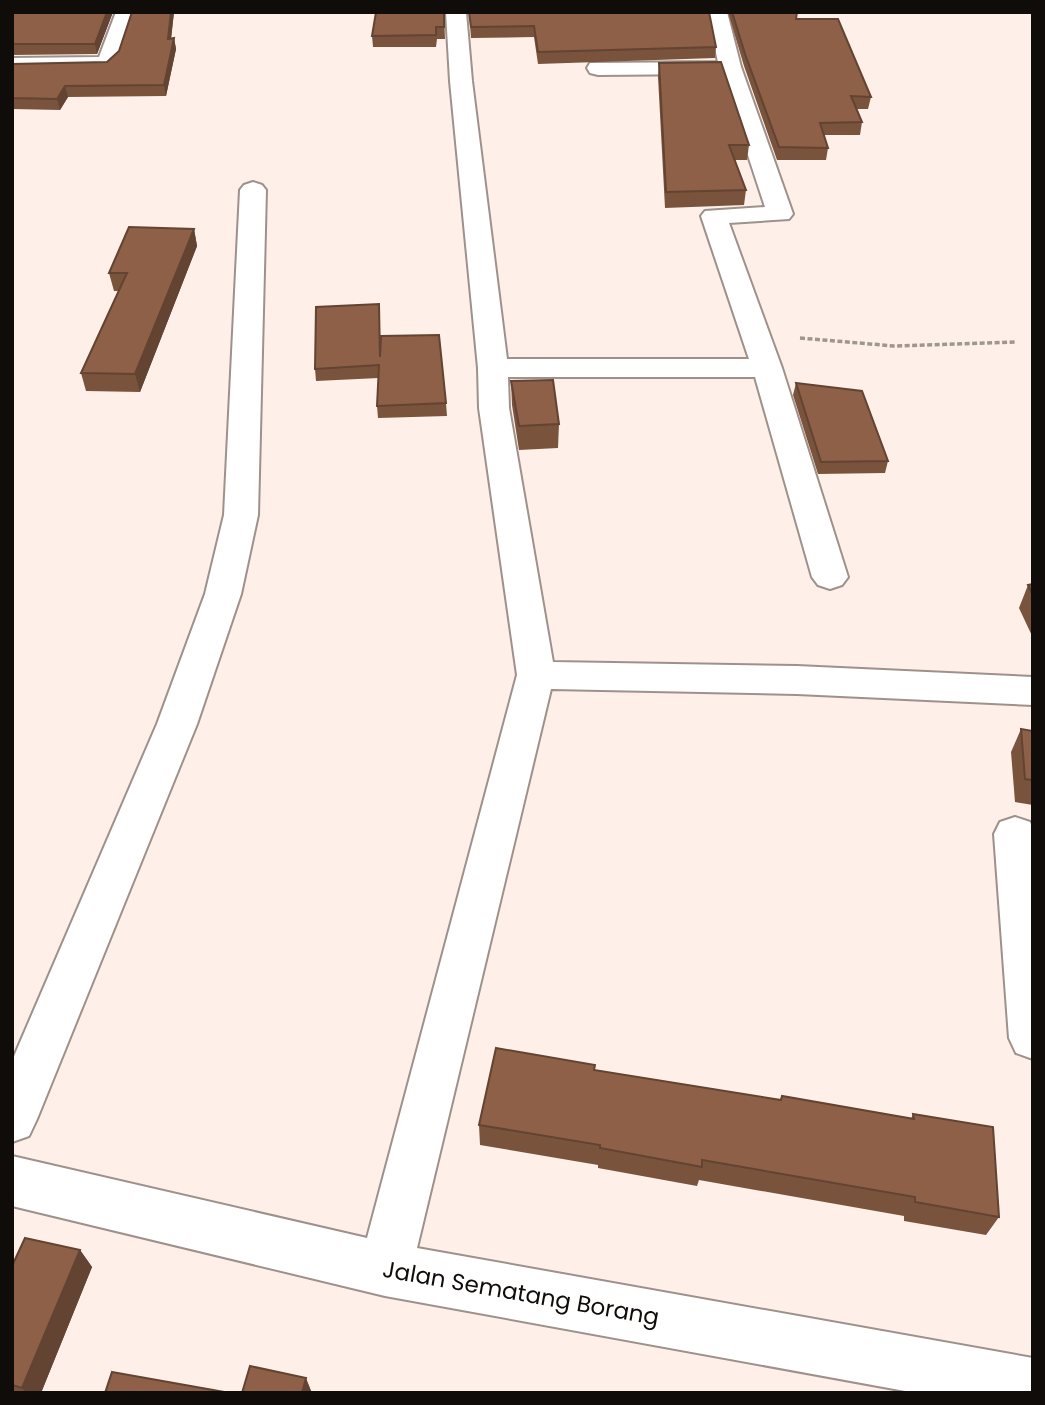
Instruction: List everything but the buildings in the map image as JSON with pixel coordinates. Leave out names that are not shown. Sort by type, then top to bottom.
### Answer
[{"type":"street","points":[[12,65],[101,65],[108,61],[126,12]]},
{"type":"street","points":[[385,1269],[536,675],[494,408],[493,368],[461,81],[456,12]]},
{"type":"street","points":[[717,12],[730,67],[780,214],[714,216],[762,353],[830,577]]},
{"type":"street","points":[[598,68],[730,67]]},
{"type":"street","points":[[12,1119],[177,724],[223,594],[241,515],[253,190]]},
{"type":"street","points":[[493,368],[762,353]]},
{"type":"street","points":[[536,675],[797,680],[1033,691]]},
{"type":"street","points":[[1015,834],[1033,1038]]},
{"type":"street","name":"Jalan Sematang Borang","points":[[12,1181],[385,1269],[1033,1386]]},
{"type":"path","points":[[762,353],[834,339],[894,346],[1016,342]]}]
